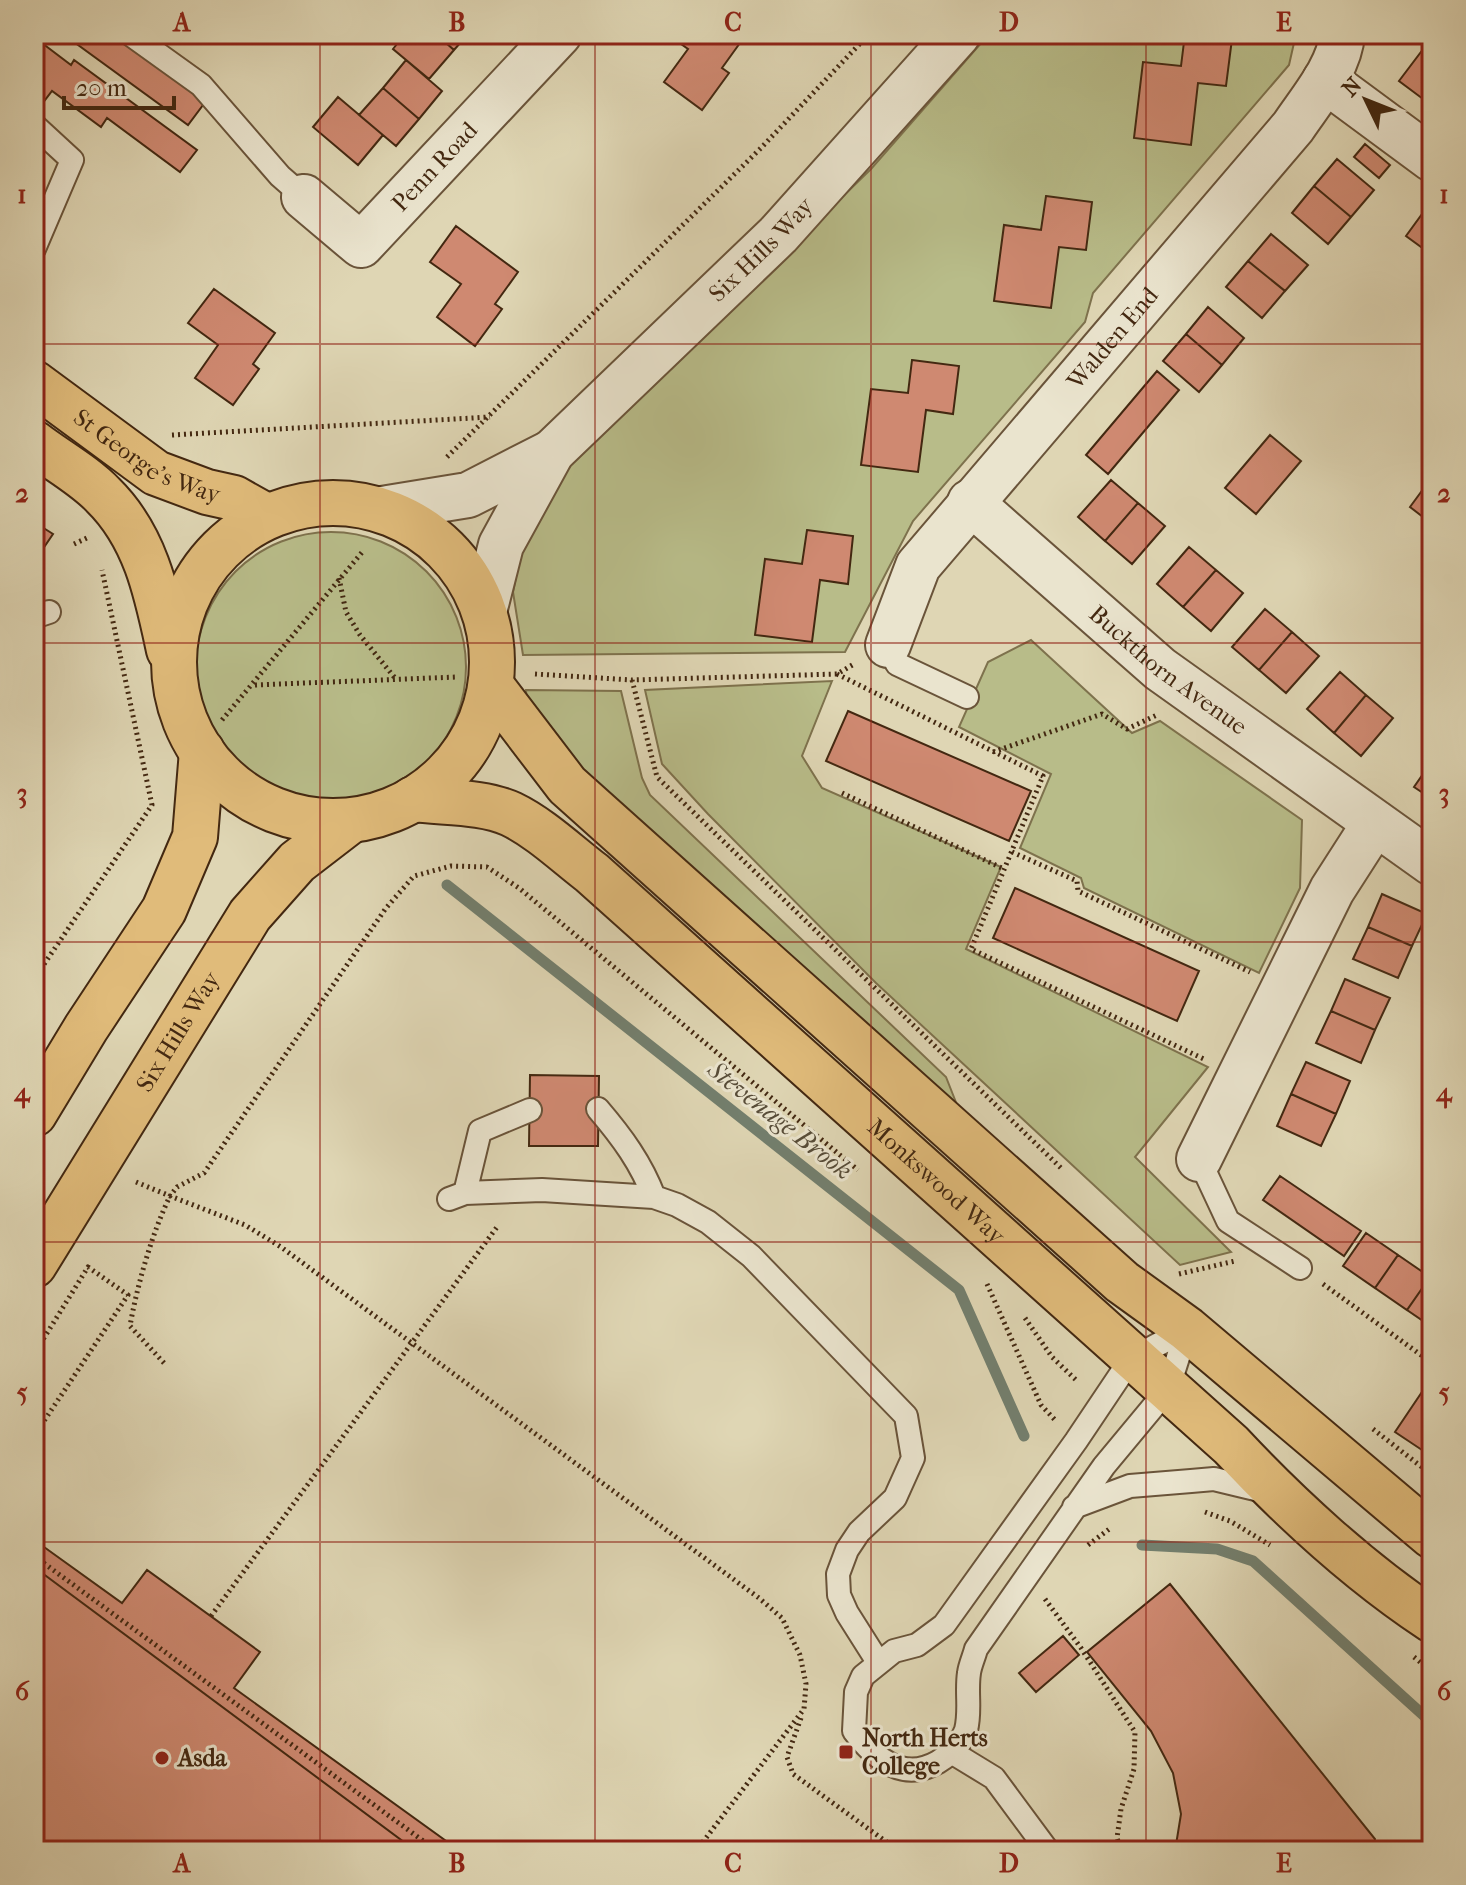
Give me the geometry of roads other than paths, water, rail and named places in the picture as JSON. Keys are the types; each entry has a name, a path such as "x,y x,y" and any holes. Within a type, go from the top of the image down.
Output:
{"main road":[{"name":"St George's Way","path":"34,383 156,473 207,492 234,498 266,516"},
{"name":"St George's Way","path":"34,443 103,494 140,546 155,583 174,691 183,723 211,738 229,782 286,812 349,822"},
{"path":"169,650 180,614 200,576 234,536 266,516 300,507 345,503 382,509 425,534 458,563 485,608 491,680 488,714 471,742 436,783 413,799 349,822"},
{"name":"Monkswood Way","path":"491,680 567,785 1122,1282 1187,1329 1432,1536"},
{"path":"34,1114 164,910 195,837 211,738"},
{"name":"Monkswood Way","path":"413,799 479,806 510,814 541,833 592,873 1131,1359 1231,1445 1277,1495 1407,1603 1420,1636"},
{"name":"Six Hills Way","path":"34,1265 250,915 297,862 349,822"}],"street":[{"name":"Penn Road","path":"304,197 361,245 559,34"},
{"name":"Six Hills Way","path":"382,509 468,495 552,452 778,235 958,34"},
{"name":"Walden End","path":"888,645 918,566 1293,127 1325,80 1342,43 1342,34"},
{"path":"1325,80 1432,159"},
{"name":"Six Hills Way","path":"485,608 501,545 552,452"},
{"name":"Buckthorn Avenue","path":"970,502 1160,669 1432,863"},
{"path":"1199,1159 1332,890 1375,823"}],"lane":[{"path":"130,34 201,85 280,176 304,197"},
{"path":"34,125 72,160 34,249"},
{"path":"888,645 897,664 967,697"},
{"path":"598,1109 632,1151 654,1197"},
{"path":"530,1110 480,1131 457,1196 542,1190 654,1197 677,1205 708,1222 751,1256 906,1416 913,1458 895,1498 859,1532 847,1550 838,1574 839,1595 843,1604 878,1662"},
{"path":"1199,1159 1228,1221 1300,1268"},
{"path":"1187,1329 1168,1389 1104,1466 976,1649 969,1675 970,1700 965,1731 953,1753 925,1769 904,1770 887,1764 869,1751 854,1731 853,1710 863,1676 894,1651 917,1645 944,1625 1131,1359 1187,1329"},
{"path":"1074,1507 1130,1486 1214,1479 1277,1495"},
{"path":"953,1753 994,1778 1048,1851"}],"waterway":[{"name":"Stevenage Brook","path":"447,885 959,1290 1024,1436"},
{"name":"Stevenage Brook","path":"1142,1545 1217,1549 1253,1561 1432,1723"}],"place":[{"name":"North Herts College","path":"846,1752"},
{"name":"Asda","path":"162,1758"}]}
